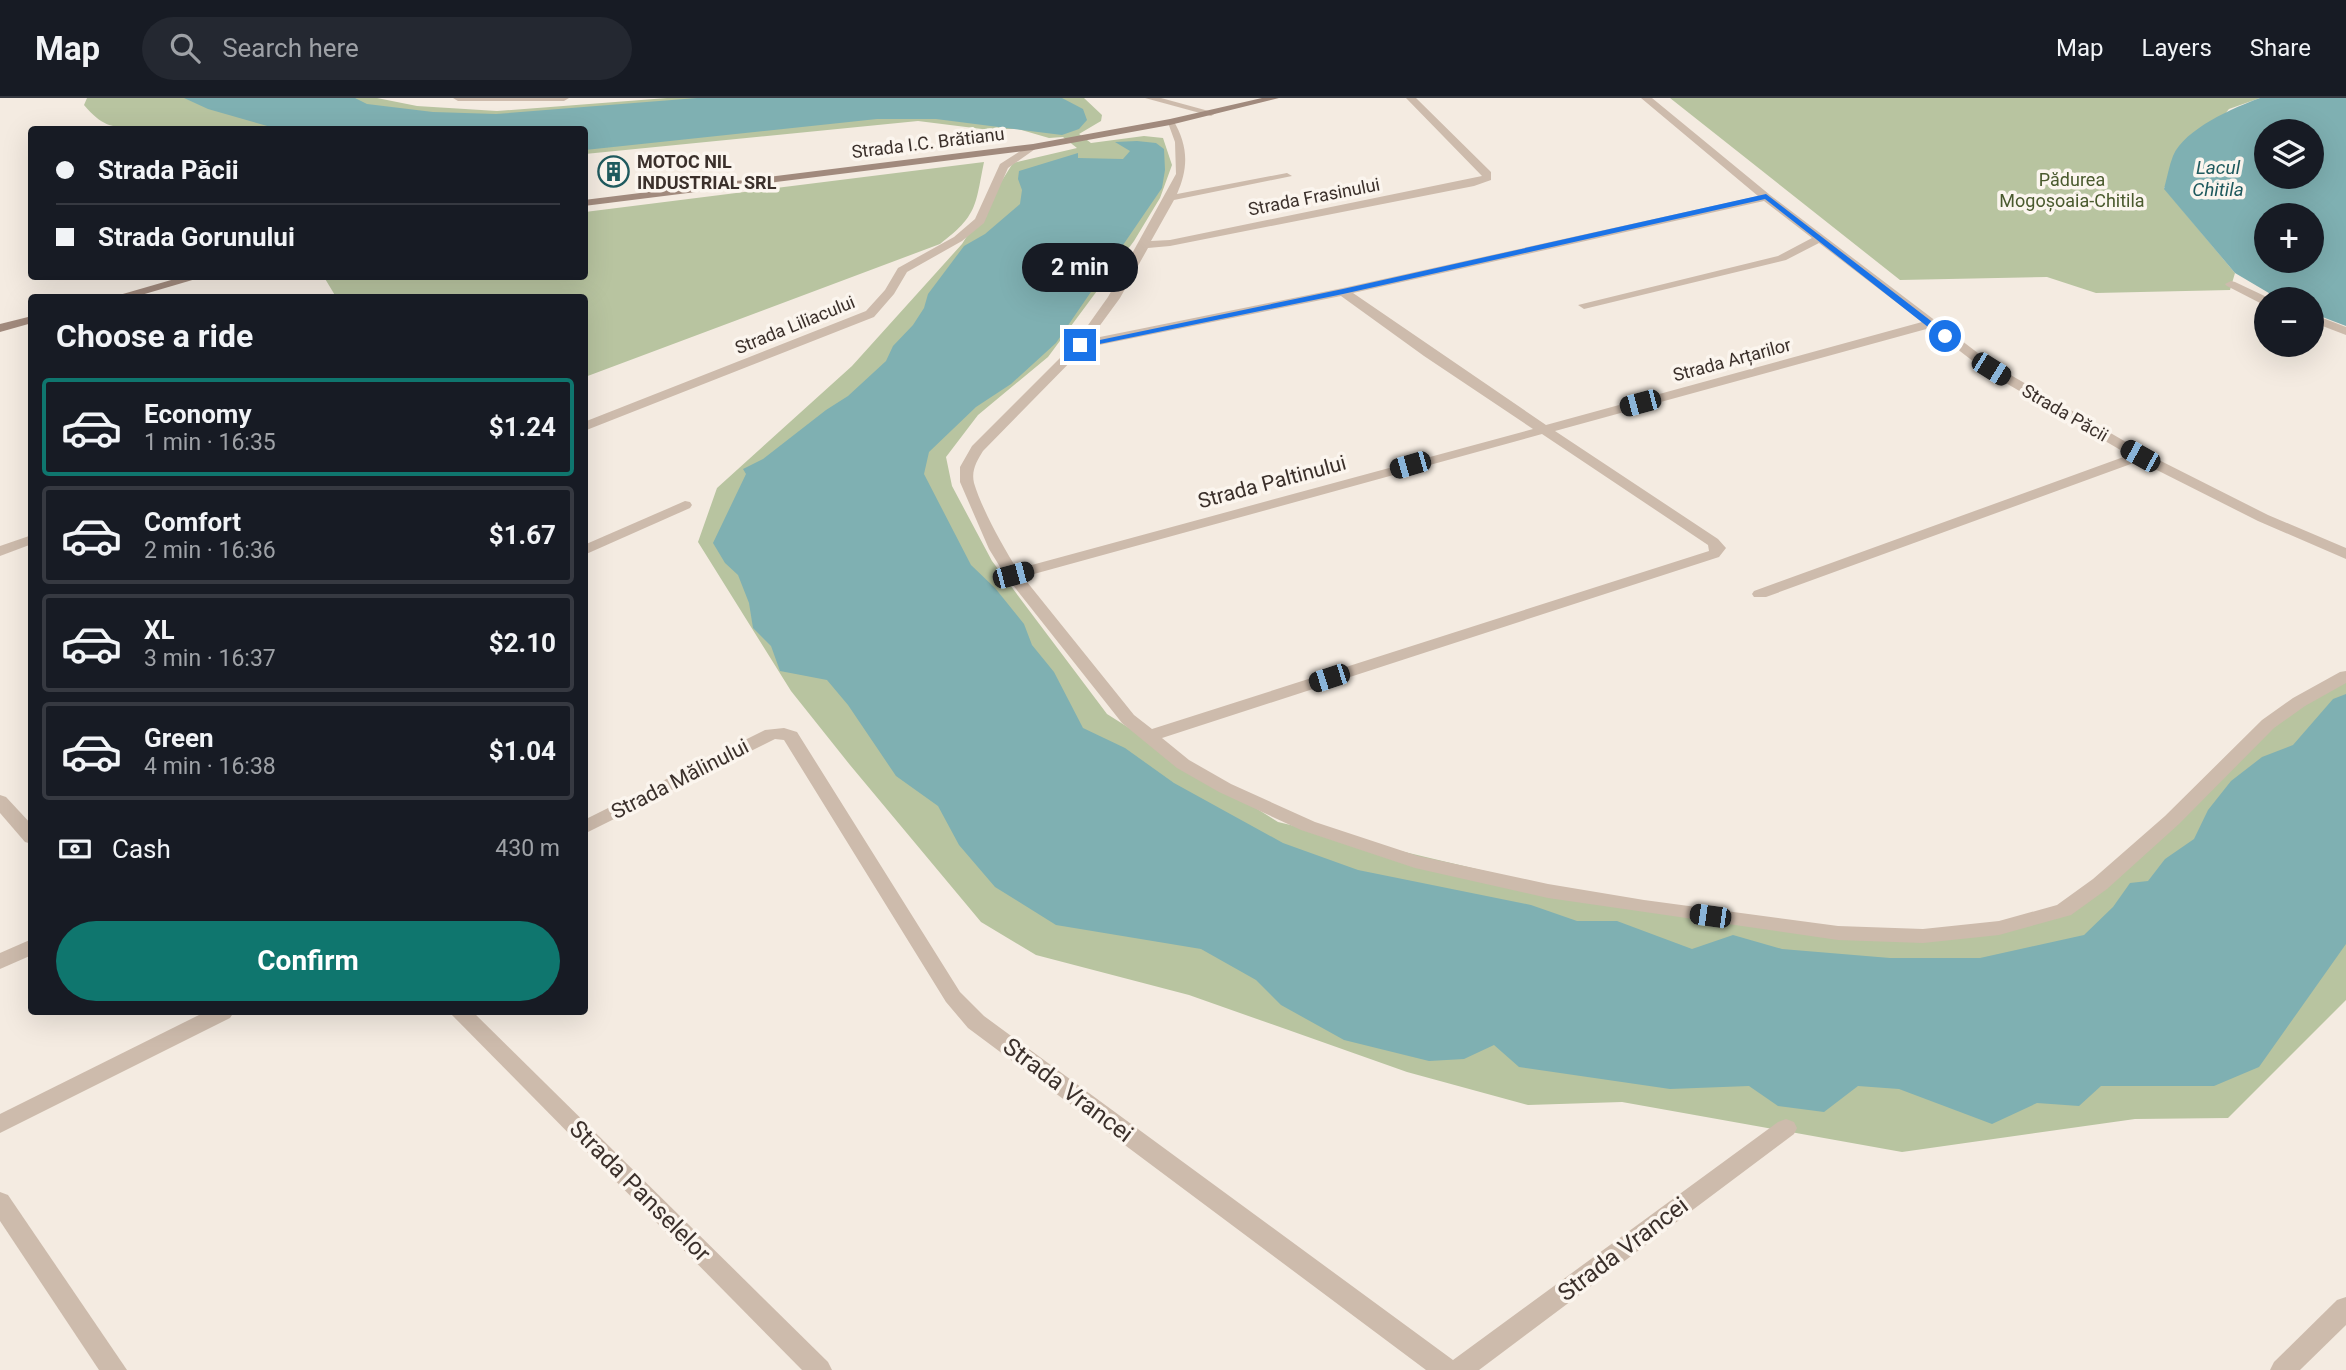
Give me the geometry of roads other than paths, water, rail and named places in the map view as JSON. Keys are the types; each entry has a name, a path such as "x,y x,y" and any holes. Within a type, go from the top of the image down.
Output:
{"main road":[{"name":"Strada I.C. Brătianu","path":"588,203 1033,147 1170,122 1274,98"},
{"path":"131,294 185,280"},
{"path":"0,328 28,321"}],"street":[{"path":"458,98 561,98"},
{"path":"1150,98 1211,113"},
{"name":"Strada Frasinului","path":"1144,245 1170,243 1474,183 1487,178 1487,174 1411,98"},
{"name":"Strada Păcii","path":"1646,98 1766,197 1991,369 2140,456 2263,518 2346,554"},
{"path":"1170,122 1180,142 1182,164 1170,198 1144,245 1114,298 1080,345 977,449 967,467 967,482 997,549 1013,575 1110,698 1183,765 1225,788 1308,826 1415,862 1548,891 1838,933 1923,936 1999,928 2064,910 2100,884 2162,829 2268,724 2299,702 2346,676"},
{"name":"Strada Liliacului","path":"588,425 870,314 890,292 902,270 958,239 980,221 1004,166 1033,147"},
{"path":"1170,198 1287,177"},
{"path":"1080,345 1343,292 1766,197"},
{"path":"1584,305 1782,258 1820,238"},
{"path":"2231,284 2254,295"},
{"path":"1149,736 1714,554 1718,548 1713,542 1542,429 1343,292"},
{"path":"2324,323 2346,331"},
{"name":"Strada Arțarilor","path":"1542,429 1930,324"},
{"name":"Strada Paltinului","path":"1013,575 1542,429"},
{"path":"1760,594 2140,456"},
{"path":"588,549 685,505"},
{"path":"0,551 28,540"},
{"name":"Strada Mălinului","path":"588,826 777,733"},
{"name":"Strada Vrancei","path":"777,733 791,736 953,997 976,1022 1446,1370"},
{"path":"0,801 28,833"},
{"path":"0,962 28,948"},
{"path":"0,1124 217,1015"},
{"name":"Strada Panselelor","path":"463,1015 819,1370"},
{"name":"Strada Vrancei","path":"1459,1370 1786,1128"},
{"path":"0,1202 114,1370"},
{"path":"2283,1370 2346,1308"}],"water":[{"path":"184,98 355,98 367,104 433,112 496,114 697,98 1062,98 1083,109 1087,120 1079,129 1062,135 936,119 877,119 588,150 588,126 268,126 208,109"},
{"name":"Lacul Chitila","path":"2260,98 2346,98 2346,326 2324,318 2324,287 2259,287 2235,273 2164,189 2173,156 2179,146 2199,128 2224,113"},
{"path":"1115,142 1156,143 1164,149 1162,188 1056,343 1011,384 976,407 929,452 924,474 971,565 995,588 1024,624 1032,645 1054,672 1083,728 1125,748 1174,783 1283,843 1358,870 1531,905 1577,921 1617,921 1692,949 1733,935 1782,949 1890,958 1980,958 2084,935 2113,907 2130,883 2148,881 2165,859 2194,839 2208,810 2231,781 2262,757 2293,745 2333,699 2346,694 2346,944 2259,1067 2214,1086 2101,1086 2079,1106 2037,1103 1992,1124 1899,1089 1858,1086 1824,1112 1778,1106 1749,1086 1670,1089 1519,1067 1494,1045 1464,1059 1429,1061 1344,1040 1281,1005 1256,980 1201,949 1056,925 995,887 959,845 938,806 896,776 848,705 827,680 780,671 771,646 753,628 749,603 738,575 725,563 713,543 746,474 743,469 763,459 848,396 886,361 893,346 913,325 924,308 928,294 964,246 985,234 1020,204 1022,190 1018,179 1019,171 1078,153 1078,158 1123,159 1130,151"}],"place":[{"name":"MOTOC NIL INDUSTRIAL SRL","path":"614,172"}],"park label":[{"name":"Pădurea Mogoșoaia-Chitila","path":"2072,190"}]}
